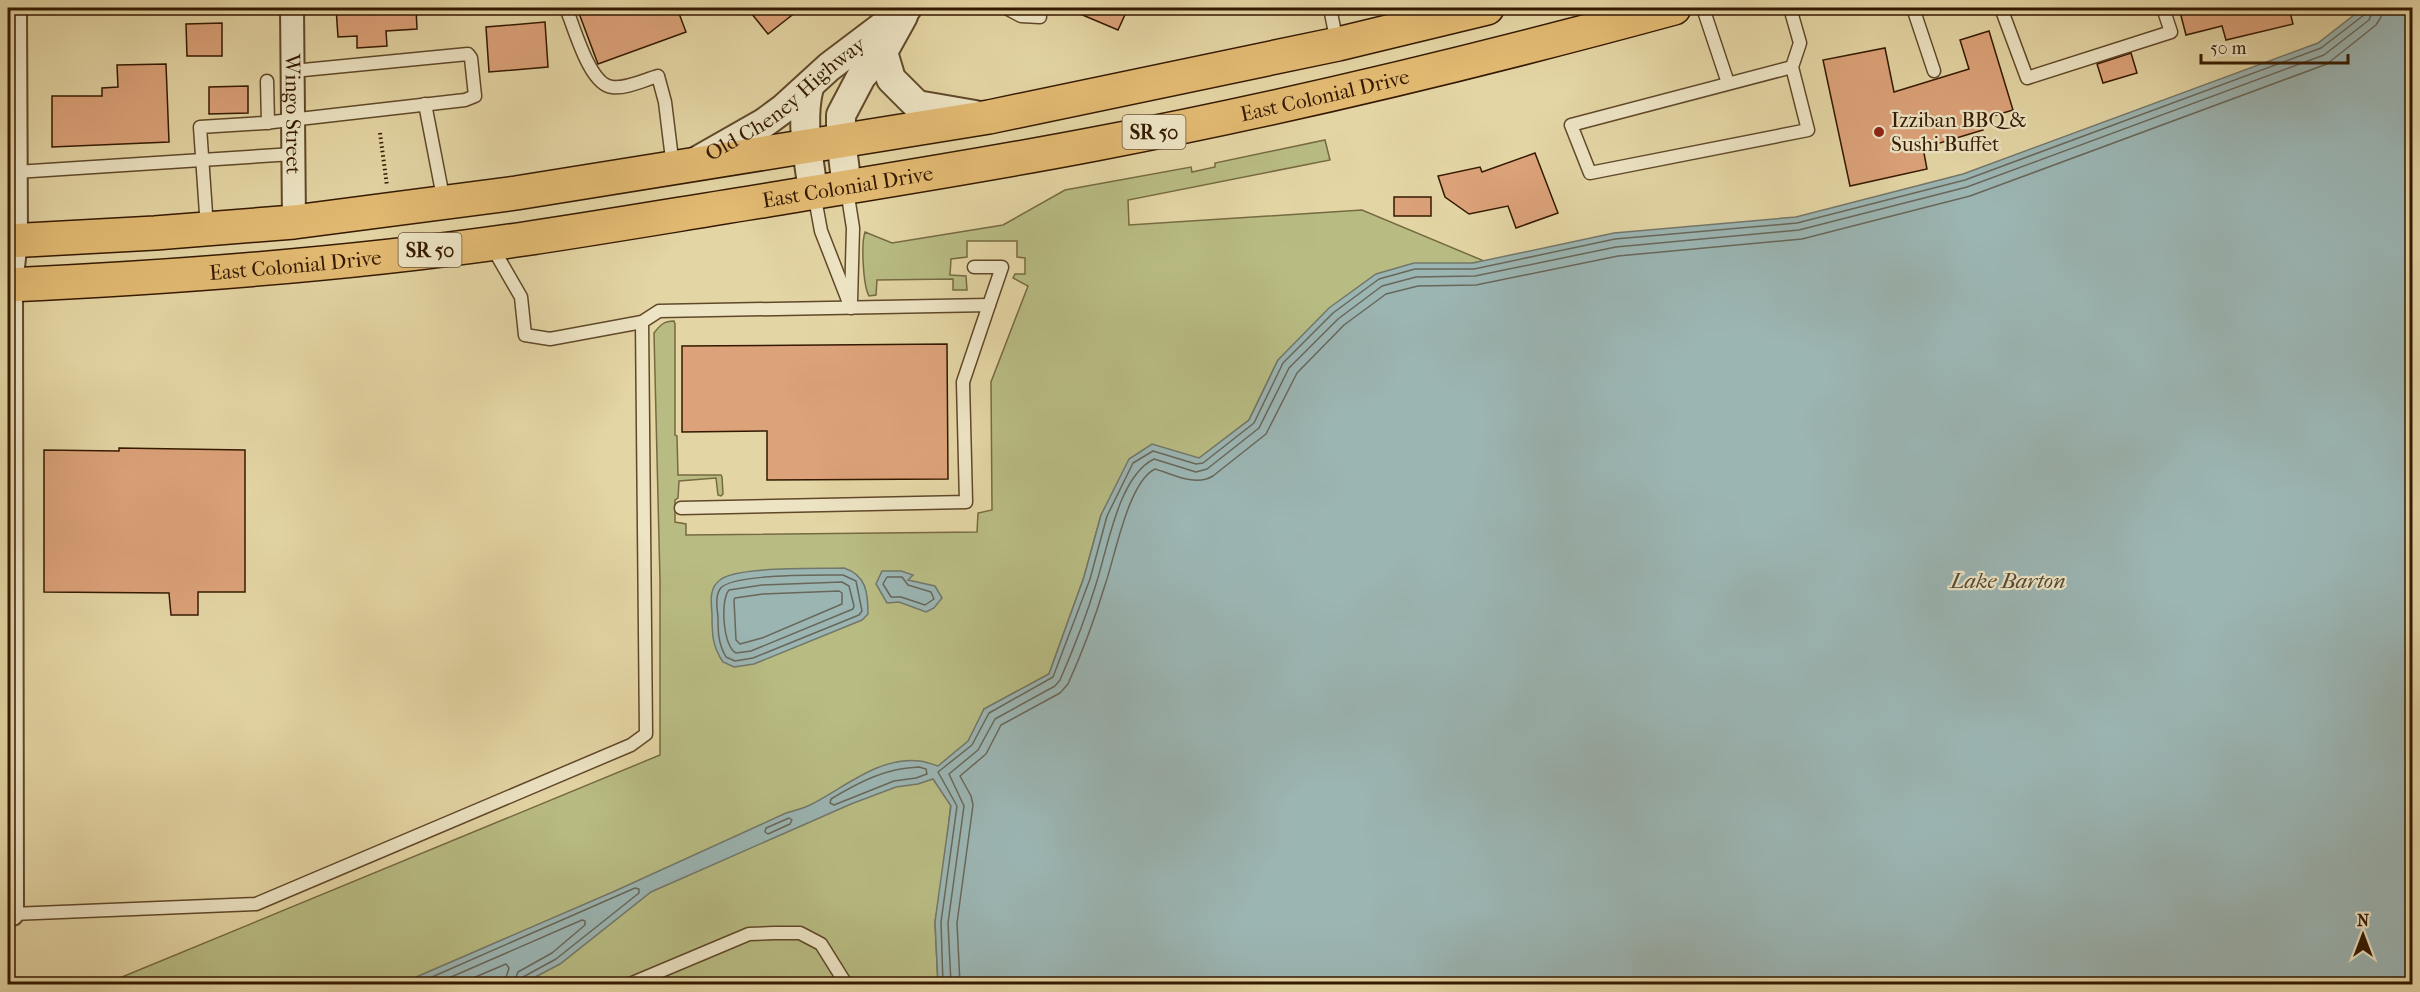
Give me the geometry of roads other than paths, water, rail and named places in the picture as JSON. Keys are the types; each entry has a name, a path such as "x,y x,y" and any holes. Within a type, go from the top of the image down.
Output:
{"highway":[{"name":"East Colonial Drive","path":"11,240 294,222 444,203 682,166 989,117 1338,45 1481,8"},
{"path":"1602,27 1634,8"},
{"name":"East Colonial Drive","path":"9,285 150,278 282,267 490,243 847,187 1093,145 1204,122 1474,60 1674,8"}],"street":[{"path":"12,914 9,285 15,172 11,30 15,8"},
{"name":"Wingo Street","path":"292,8 294,222"},
{"name":"Old Cheney Highway","path":"682,166 764,123 809,87 829,67 907,8"},
{"name":"Old Cheney Highway","path":"847,187 841,140 841,115 861,77 883,52 907,8"},
{"path":"883,52 891,79 917,105 989,117"},
{"path":"809,87 804,122 813,192"}],"lane":[{"path":"566,8 586,58 602,84 616,87 658,76 682,166"},
{"path":"1006,8 1022,16 1041,17"},
{"path":"1330,8 1338,45"},
{"path":"1703,8 1728,83"},
{"path":"1790,8 1800,43 1792,67 1808,130 1590,173 1571,125 1792,67"},
{"path":"1913,8 1934,71"},
{"path":"2001,8 2027,78 2171,32 2163,8"},
{"path":"207,228 200,127 268,123 475,96 471,58 468,54 293,71"},
{"path":"267,81 268,123"},
{"path":"425,104 444,203"},
{"path":"15,172 293,154"},
{"path":"847,187 853,228 851,308"},
{"path":"813,192 821,231 851,308"},
{"path":"490,243 521,297 525,335 550,339 642,322 659,311 989,305"},
{"path":"681,508 966,502 963,382 1002,267 974,267"},
{"path":"12,914 256,904 472,811 533,788 631,745 646,734 642,322"},
{"path":"630,984 749,934 774,933 800,933 821,944 846,984"}],"water":[{"name":"Lake Barton","path":"2363,8 2412,8 2412,984 938,984 935,922 951,806 933,779 896,787 851,804 651,892 560,964 522,984 400,984 615,891 784,814 807,806 876,768 905,761 920,761 938,766 968,741 984,709 1049,674 1084,577 1101,515 1129,459 1152,444 1199,458 1249,420 1278,360 1329,308 1376,274 1414,263 1473,263 1614,233 1796,217 1963,174 2318,43"},
{"path":"844,568 857,575 864,585 868,614 862,620 754,664 734,667 723,662 713,639 711,604 712,591 716,583 729,576 760,570"},
{"path":"882,571 901,571 913,575 908,580 935,586 942,598 934,608 926,612 899,602 887,603 876,584"}],"place":[{"name":"Izziban BBQ & Sushi Buffet","path":"1879,132"}]}
